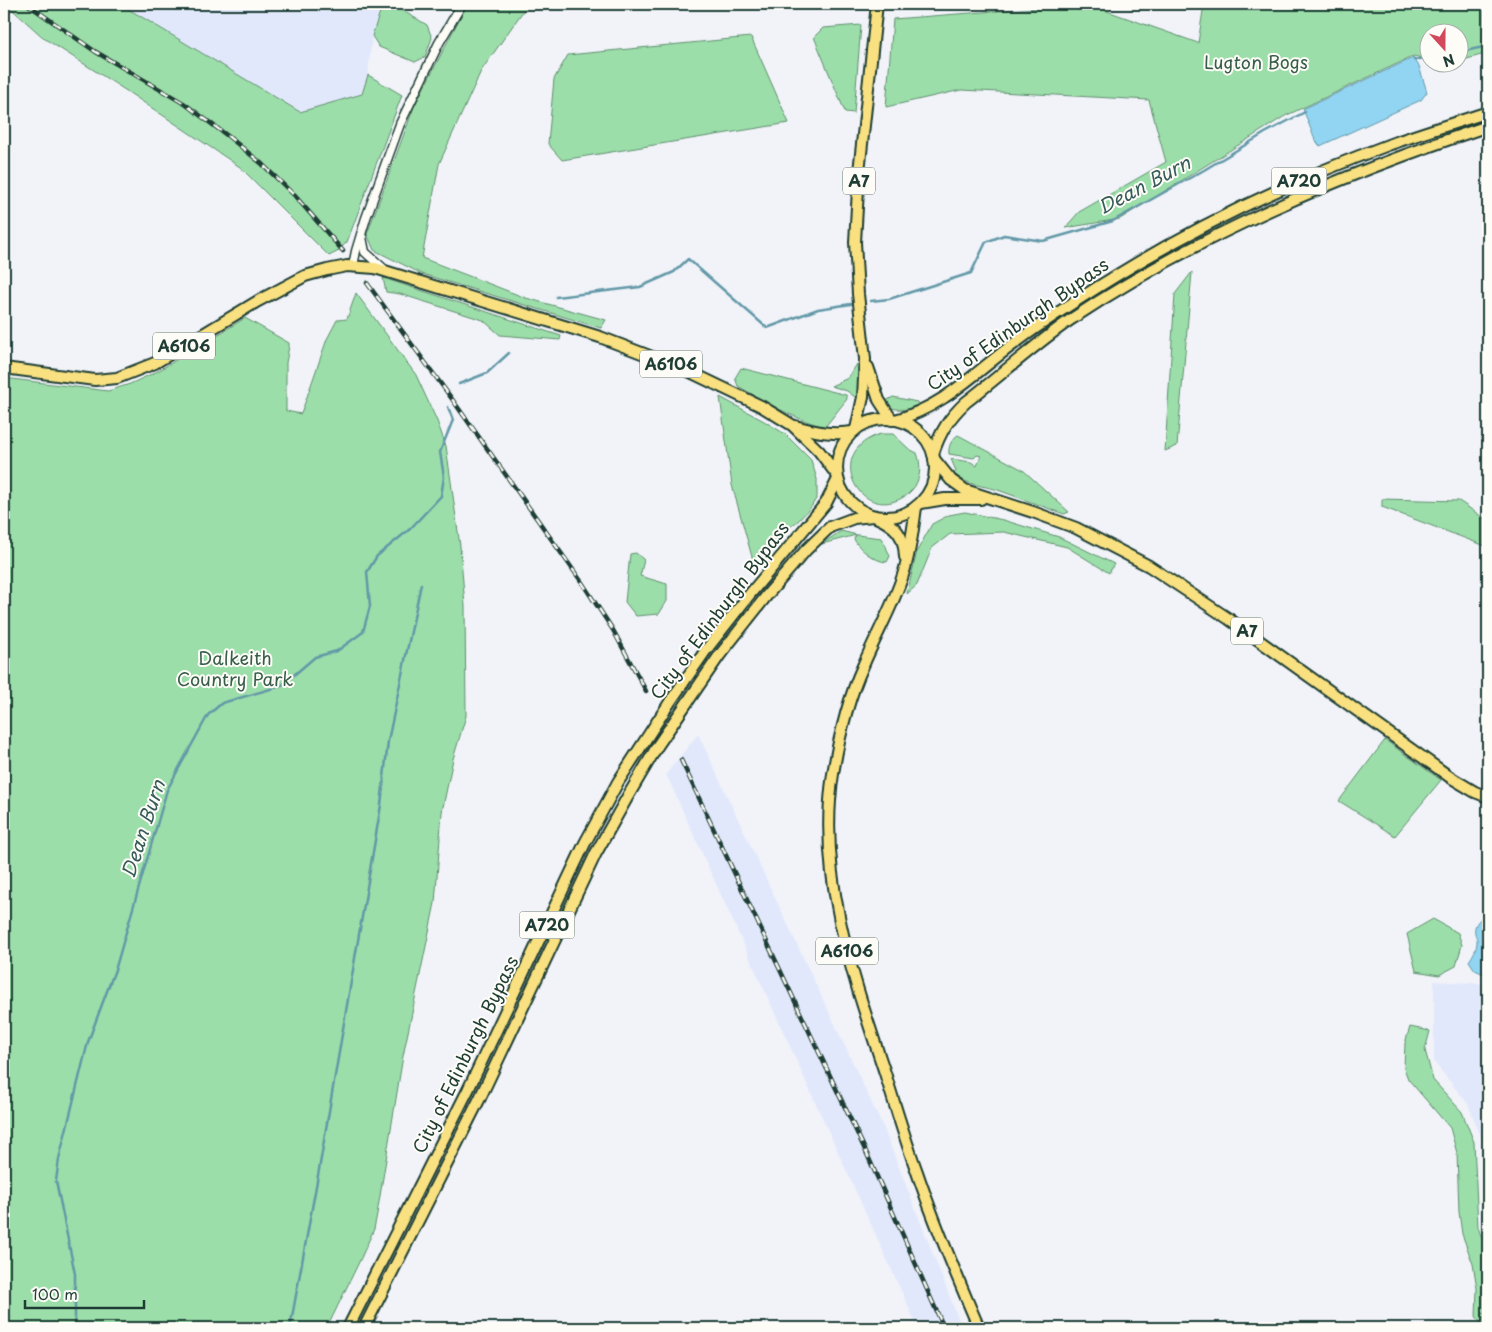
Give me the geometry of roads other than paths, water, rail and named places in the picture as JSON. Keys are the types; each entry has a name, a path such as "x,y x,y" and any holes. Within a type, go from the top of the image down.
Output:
{"main road":[{"name":"A7","path":"854,431 863,398 865,359 855,242 876,4"},
{"name":"City of Edinburgh Bypass","path":"894,420 937,404 1014,343 1121,273 1192,232 1246,205 1344,162 1488,112"},
{"name":"City of Edinburgh Bypass","path":"933,456 943,428 966,402 1048,336 1122,287 1204,241 1289,200 1384,162 1488,126"},
{"name":"A6106","path":"4,368 94,380 117,378 155,363 292,282 316,272 353,266 386,270 619,343 722,386 761,406 792,425 819,451 837,477"},
{"name":"A7","path":"865,359 878,399 894,420"},
{"path":"894,420 904,423 919,432 929,446 933,456 934,479 931,488 919,505 899,516 888,518 863,512 847,498 841,489 837,477 837,463 840,449 854,431 871,422 894,420"},
{"name":"A6106","path":"792,425 836,435 854,431"},
{"name":"A7","path":"933,456 951,480 965,490 1076,528 1149,566 1230,619 1450,777 1475,792 1488,797"},
{"name":"City of Edinburgh Bypass","path":"348,1328 468,1090 585,843 618,782 706,650 762,578 826,503 837,477"},
{"name":"A7","path":"919,505 945,499 988,498"},
{"name":"A6106","path":"919,505 912,539 896,592 862,666 847,711 833,774 830,807 832,874 843,938 879,1057 917,1172 979,1328"},
{"name":"City of Edinburgh Bypass","path":"364,1328 480,1098 596,853 658,745 719,656 806,550 830,527 854,518 875,516"},
{"name":"A6106","path":"875,516 888,522 900,535 904,548 905,565"}],"street":[{"path":"353,266 362,230 400,124 439,44 462,4"},
{"path":"362,230 361,240 365,252 386,270"}],"water":[{"path":"1413,58 1419,66 1427,92 1421,100 1320,146 1315,140 1303,109"},
{"path":"1488,915 1488,976 1475,970 1469,961 1476,947 1476,924 1480,919"}],"waterway":[{"name":"Dean Burn","path":"1470,50 1488,46"},
{"name":"Dean Burn","path":"1414,60 1420,59"},
{"name":"Dean Burn","path":"871,301 889,299 971,273 986,242 1004,235 1043,241 1113,221 1305,112"},
{"name":"Dean Burn","path":"556,297 640,287 674,272 688,259 767,328 818,309 851,304"},
{"name":"Dean Burn","path":"459,384 487,373 509,353"},
{"name":"Dean Burn","path":"75,1328 75,1274 56,1181 59,1159 88,1042 116,967 167,790 208,715 222,703 281,686 315,657 337,651 363,632 370,606 367,572 377,556 410,529 441,496 444,477 440,452 453,420 448,407"},
{"path":"290,1328 381,805 388,741 421,584"}],"railway":[{"path":"27,4 96,52 185,104 229,137 261,163 295,196 343,251"},
{"path":"367,283 581,581 613,630 646,691"},
{"path":"681,760 867,1154 944,1328"}],"park label":[{"name":"Lugton Bogs","path":"1256,63"},
{"name":"Dalkeith Country Park","path":"235,670"}]}
